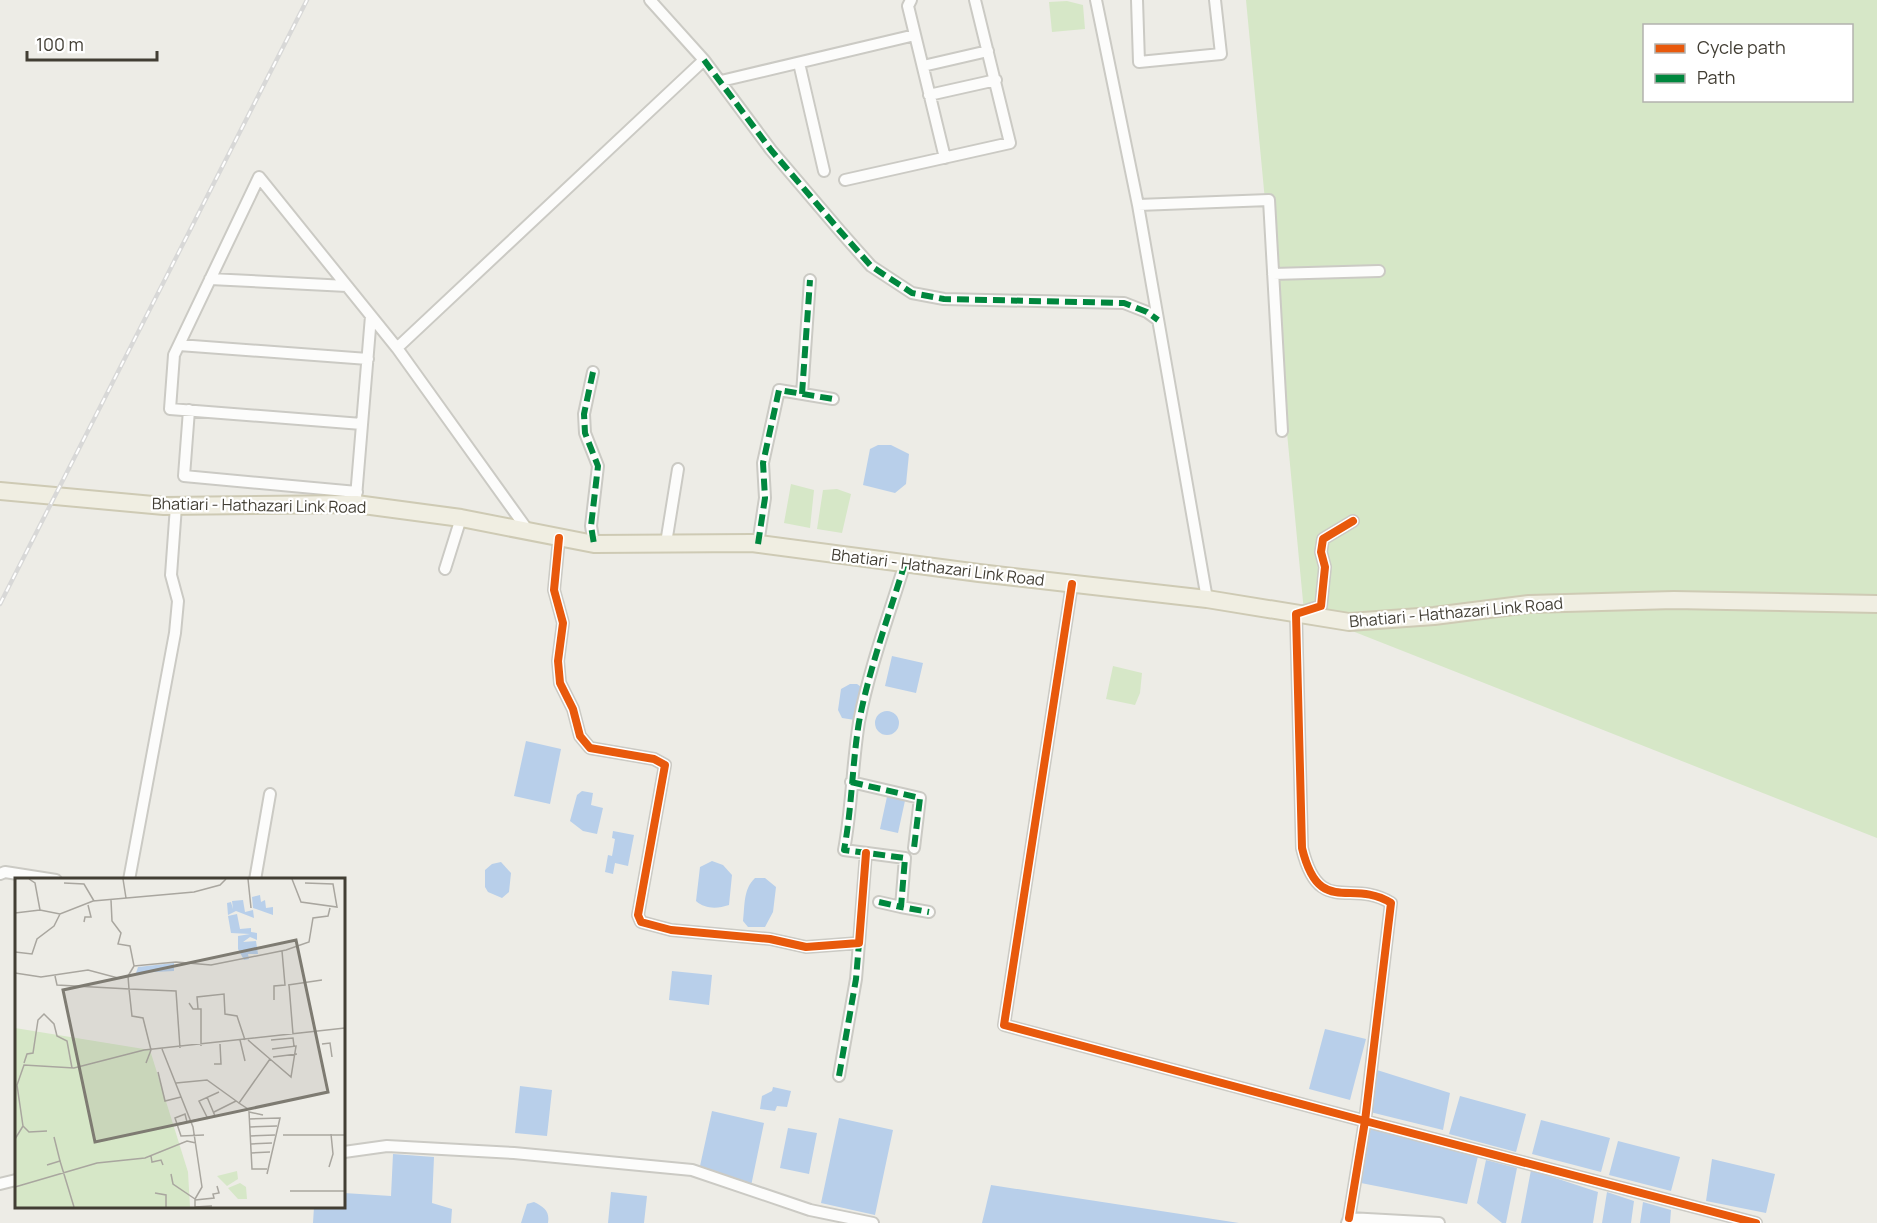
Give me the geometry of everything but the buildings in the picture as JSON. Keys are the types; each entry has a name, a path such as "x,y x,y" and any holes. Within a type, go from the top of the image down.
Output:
{"main road":[{"name":"Bhatiari - Hathazari Link Road","path":"0,491 176,506 356,498 594,544 758,544 1207,599 1357,622 1529,604 1674,600 1877,604"}],"street":[{"path":"650,0 704,60 771,150 840,231 872,266 912,293 944,299 1124,303 1147,312 1158,320"},
{"path":"911,0 908,6 945,158"},
{"path":"845,180 1010,143 975,0"},
{"path":"1096,0 1138,205 1207,599"},
{"path":"1137,0 1139,62 1221,54 1215,0"},
{"path":"721,81 915,35"},
{"path":"923,66 988,51"},
{"path":"397,348 704,60"},
{"path":"799,63 824,171"},
{"path":"929,95 996,80"},
{"path":"362,424 170,409 174,355 259,177 397,348 529,532"},
{"path":"1138,205 1269,200 1282,431"},
{"path":"1273,274 1380,271"},
{"path":"210,279 347,286"},
{"path":"802,394 810,280"},
{"path":"189,410 184,477 356,498 371,316"},
{"path":"179,345 368,358"},
{"path":"592,372 584,414 585,433 598,465 591,526 594,544"},
{"path":"758,544 765,498 763,463 780,390 833,399"},
{"path":"666,543 678,469"},
{"path":"129,878 175,633 178,601 171,575 176,506"},
{"path":"445,569 461,518"},
{"path":"1353,521 1323,539 1321,552 1326,567 1321,606 1296,614 1302,848 1308,872 1321,887 1384,898 1391,903 1365,1121 1348,1220 1438,1223"},
{"path":"559,538 554,590 563,623 558,662 560,683 573,709 580,736 590,748 654,759 665,765 638,915 641,922 671,930 770,939 806,947 860,943"},
{"path":"901,907 905,858 844,850 850,818 851,782 860,720 905,563"},
{"path":"1072,584 1004,1025 1756,1223"},
{"path":"851,782 920,798 914,848"},
{"path":"255,878 270,794"},
{"path":"839,1076 856,979 866,853"},
{"path":"0,874 45,878"},
{"path":"879,902 929,912"},
{"path":"345,1152 387,1146 514,1153 692,1170 810,1210 873,1223"},
{"path":"0,1184 15,1180"}],"green space":[{"path":"1246,0 1877,0 1877,838 1304,612"},
{"path":"1067,1 1083,5 1085,29 1052,32 1049,2"},
{"path":"791,484 814,490 810,528 784,523"},
{"path":"837,489 851,494 842,533 817,529 823,490"},
{"path":"1113,666 1142,673 1140,693 1135,705 1106,699"}],"water":[{"path":"878,445 891,445 909,454 906,484 895,493 863,485 870,449"},
{"path":"892,656 923,663 916,693 885,686"},
{"path":"850,684 857,684 864,689 855,720 842,718 838,710 841,689"},
{"path":"887,711 892,712 898,718 898,728 892,734 887,735 882,734 876,728 875,723 876,718 882,712"},
{"path":"526,741 561,749 550,804 514,796"},
{"path":"582,791 593,793 591,805 603,808 597,834 583,831 570,821 577,795"},
{"path":"888,792 906,796 898,833 880,829"},
{"path":"613,831 634,835 628,866 615,863 613,874 605,872 608,855 612,856 615,839 612,838"},
{"path":"712,861 723,865 732,875 729,905 711,908 696,901 700,867"},
{"path":"501,862 511,873 509,892 502,898 488,892 485,887 485,870 492,864"},
{"path":"755,878 765,878 776,887 773,912 765,927 748,927 743,921 746,892"},
{"path":"672,971 712,975 709,1005 669,1000"},
{"path":"1325,1029 1366,1039 1350,1100 1309,1089"},
{"path":"1377,1070 1450,1093 1443,1130 1370,1112"},
{"path":"520,1086 552,1090 547,1136 515,1133"},
{"path":"773,1087 791,1091 787,1107 777,1106 775,1111 760,1109 762,1096 772,1091"},
{"path":"1460,1096 1526,1114 1516,1152 1449,1134"},
{"path":"712,1111 764,1123 751,1186 700,1166"},
{"path":"839,1118 893,1130 875,1215 821,1203"},
{"path":"1541,1120 1610,1138 1601,1172 1532,1154"},
{"path":"1371,1126 1478,1156 1467,1204 1361,1183"},
{"path":"788,1128 817,1133 809,1174 780,1168"},
{"path":"1618,1141 1680,1157 1671,1191 1609,1175"},
{"path":"393,1154 434,1157 432,1203 452,1209 451,1223 313,1223 314,1208 345,1208 345,1193 391,1196"},
{"path":"1712,1159 1775,1174 1766,1213 1706,1201"},
{"path":"1486,1160 1517,1168 1506,1223 1502,1223 1477,1203"},
{"path":"1531,1170 1598,1192 1593,1223 1521,1223"},
{"path":"991,1185 1239,1223 982,1223"},
{"path":"611,1192 647,1196 644,1223 608,1223"},
{"path":"1607,1192 1634,1201 1631,1223 1602,1223"},
{"path":"534,1202 546,1210 548,1223 521,1223 527,1204"},
{"path":"1643,1202 1671,1210 1670,1223 1640,1223"}],"railway":[{"path":"0,604 307,0"}],"marked path":[{"path":"704,60 771,150 871,266 912,293 944,299 1124,303 1147,312 1158,320"},
{"path":"802,394 810,280"},
{"path":"593,372 584,414 585,433 598,466 591,526 594,544"},
{"path":"758,544 765,498 763,463 779,390 833,399"},
{"path":"905,563 863,702 844,850 905,858 901,907 929,912"},
{"path":"851,782 920,798 914,848"},
{"path":"879,902 901,907"},
{"path":"839,1076 856,979 859,943"}],"cycle path":[{"path":"1353,521 1323,539 1321,552 1325,567 1321,606 1296,614 1302,848 1309,869 1317,883 1327,890 1376,896 1391,903 1365,1121 1756,1223"},
{"path":"559,538 554,590 563,623 558,661 560,683 573,709 580,736 590,748 654,759 665,765 638,915 641,922 671,930 770,939 806,947 859,943 866,853"},
{"path":"1072,584 1004,1025 1365,1121 1349,1218"}]}
